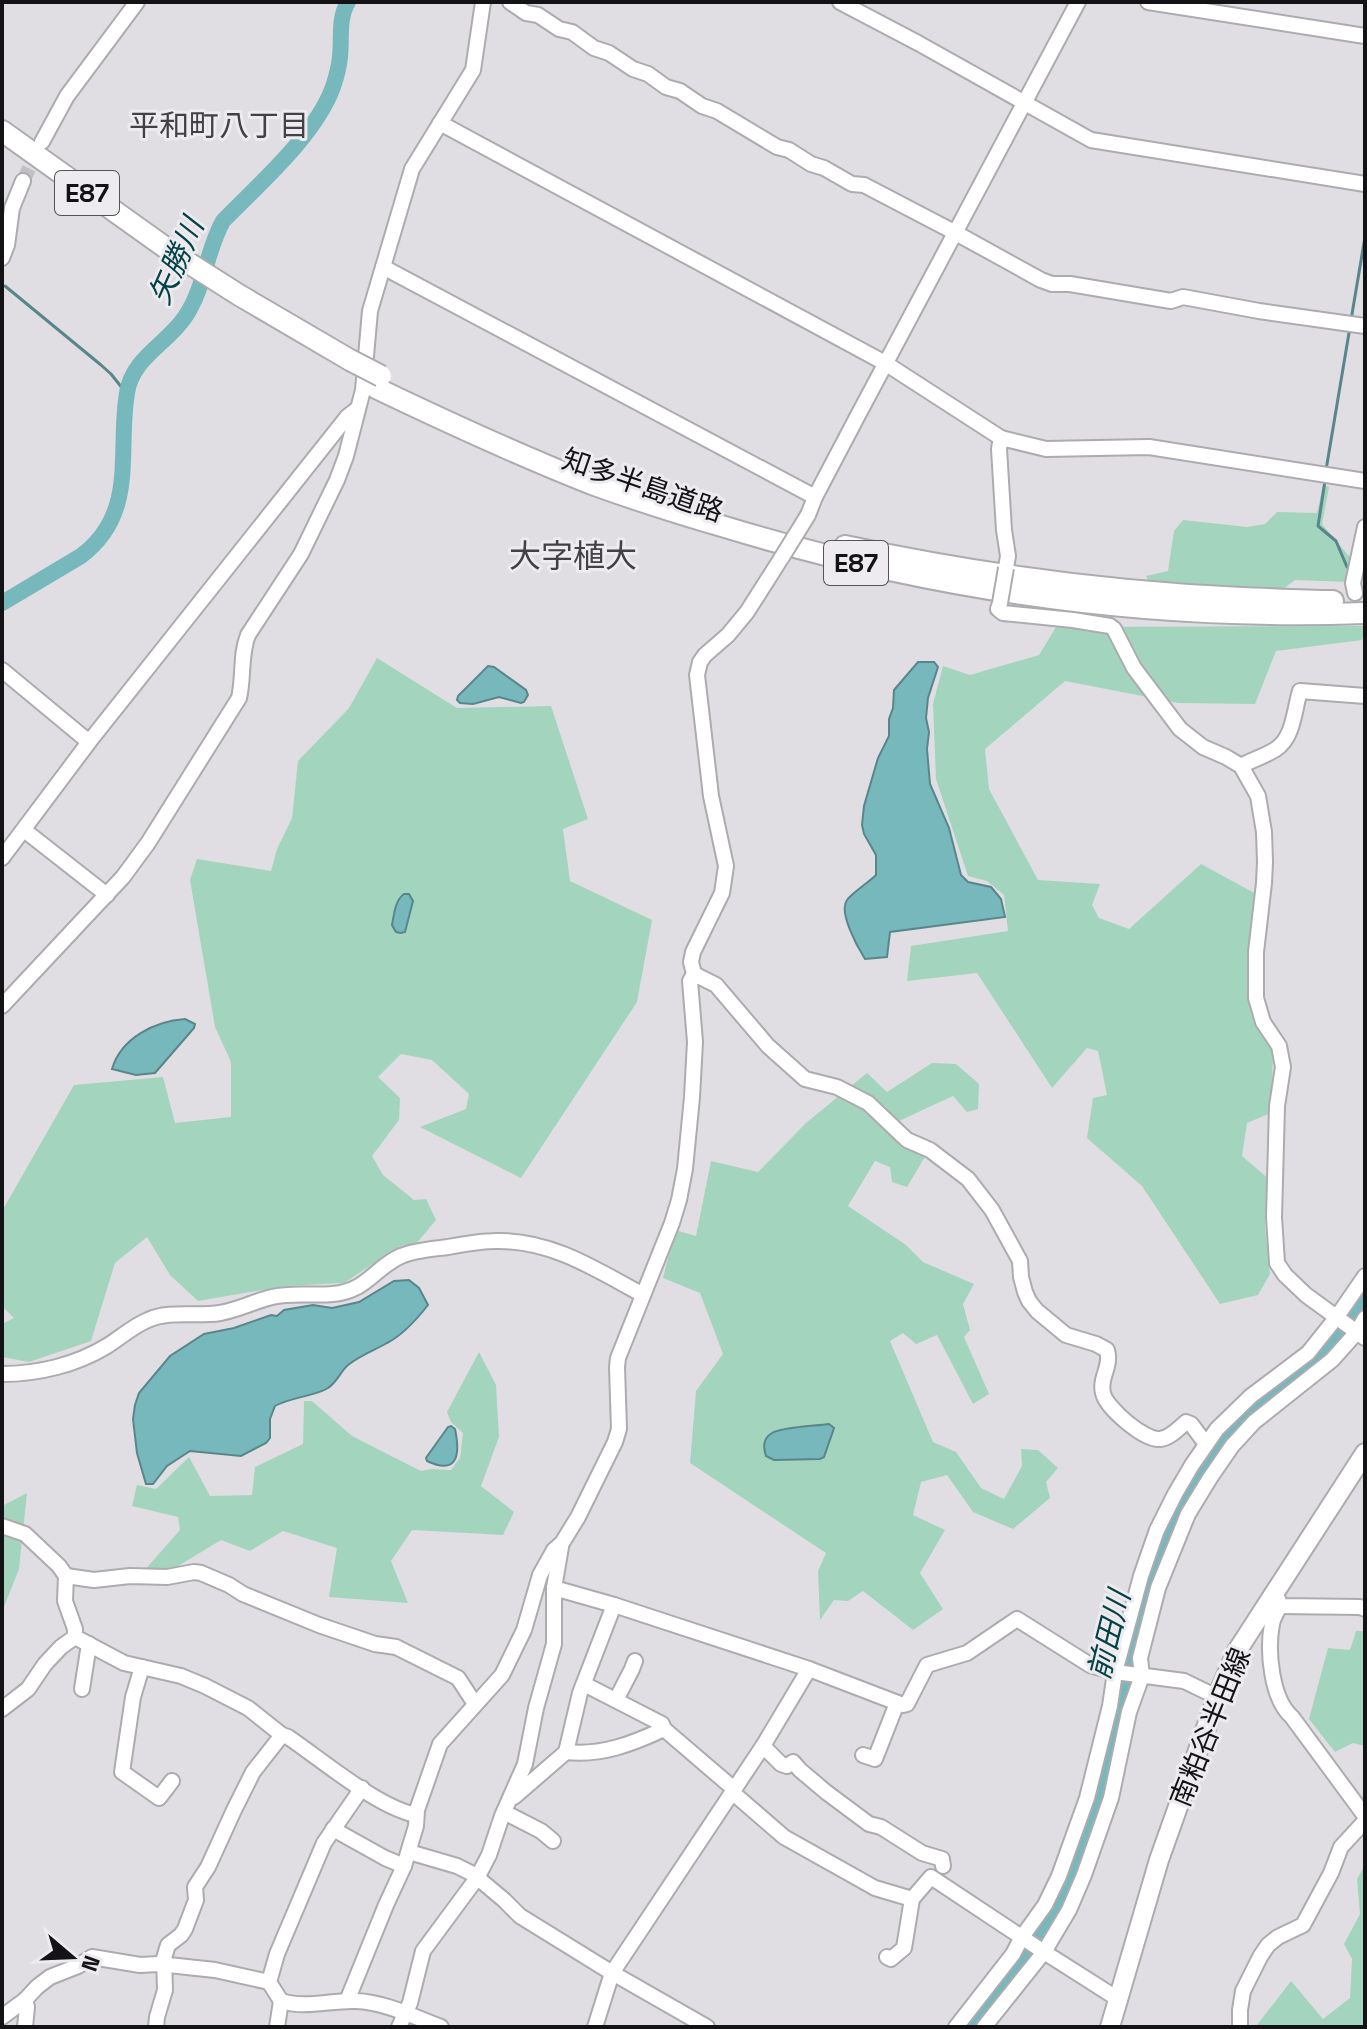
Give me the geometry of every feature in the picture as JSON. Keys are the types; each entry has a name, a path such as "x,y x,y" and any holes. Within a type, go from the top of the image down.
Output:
{"highway":[{"name":"知多半島道路","path":"2,131 170,259"},
{"name":"知多半島道路","path":"2,149 236,301 349,366 516,453 595,485 751,535 947,582 1051,599 1126,606 1237,613 1365,613"},
{"name":"知多半島道路","path":"378,382 600,473 681,501 814,540 951,567 1142,592 1322,601 1360,597"}],"main road":[{"name":"南粕谷半田線","path":"1110,2027 1159,1860 1217,1697 1237,1651 1278,1598 1365,1453"}],"street":[{"path":"42,142 67,96 137,2"},
{"path":"2,1006 123,877 148,843 239,698 244,645 248,635 301,554 346,456 363,390 370,311 412,169 473,70 483,2"},
{"path":"510,2 559,29 572,32 594,48 717,111 777,147 789,150 852,184 864,185 1041,280 1171,301 1183,297 1365,326"},
{"path":"840,2 1091,140 1365,184"},
{"path":"404,2022 423,1951 477,1878 525,1764 536,1708 553,1651 554,1588 562,1543 615,1442 619,1429 618,1358 679,1200 695,1067 690,981 694,974 691,962 722,893 726,866 711,796 697,675 700,662 747,612 808,515 885,363 1078,2"},
{"path":"1148,2 1365,36"},
{"path":"440,123 885,363 1001,438 1046,449 1149,447 1365,481"},
{"path":"2,258 12,208 23,181"},
{"path":"2,185 16,196"},
{"path":"383,267 815,497"},
{"path":"2,858 89,742 347,417 357,409"},
{"path":"1001,438 999,449 1008,556 998,609 1003,613 1110,626 1134,668 1180,729 1203,747 1241,766 1258,796 1264,832 1264,883 1256,952 1256,998 1263,1022 1279,1046 1283,1067 1277,1096 1275,1254 1285,1275 1350,1327"},
{"path":"1360,597 1353,583 1365,527"},
{"path":"2,670 89,742"},
{"path":"1241,766 1280,745 1292,725 1300,691 1365,694"},
{"path":"24,830 107,895"},
{"path":"694,974 716,985 768,1046 805,1079 837,1087 868,1103 907,1140 930,1150 968,1179 992,1210 1020,1261 1025,1292 1037,1311 1066,1335 1107,1350 1109,1364 1102,1391 1105,1400 1121,1417 1145,1436 1158,1440 1186,1422 1206,1444"},
{"path":"2,1374 32,1372 77,1360 149,1319 163,1315 222,1313 271,1297 348,1291 370,1280 399,1257 458,1245 495,1241 538,1245 577,1259 643,1295"},
{"path":"984,2027 1069,1910 1084,1875 1111,1798 1129,1712 1142,1676 1140,1658 1158,1588 1188,1514 1232,1446 1254,1422 1332,1360 1350,1327 1365,1276"},
{"path":"956,2027 1024,1939 1045,1905 1074,1838 1087,1798 1110,1706 1115,1672 1141,1576 1157,1530 1175,1494 1206,1444 1238,1407 1308,1353 1365,1318"},
{"path":"2,1526 25,1534 66,1576 65,1601 75,1637"},
{"path":"347,2001 406,1859 416,1826 416,1815 440,1744 502,1675 524,1630 540,1575 554,1550 562,1543"},
{"path":"66,1576 94,1580 201,1573 319,1625 375,1644 396,1647 458,1678 475,1704"},
{"path":"554,1588 809,1669 903,1705 907,1704 927,1665 967,1653 1017,1619 1090,1665 1115,1672 1184,1681 1217,1697"},
{"path":"1240,2027 1243,1991 1260,1957 1278,1937 1303,1925 1341,1847 1365,1818 1283,1707 1276,1693 1271,1657 1272,1623 1278,1598 1365,1609"},
{"path":"506,1808 524,1787 566,1752 584,1684 614,1605"},
{"path":"75,1637 124,1663 181,1676 248,1708 282,1735 362,1788 391,1806 416,1815"},
{"path":"2,1709 28,1689 45,1664 75,1637"},
{"path":"82,1689 89,1644"},
{"path":"616,1700 635,1661"},
{"path":"142,1667 133,1697 122,1772 159,1798 172,1781"},
{"path":"595,2027 612,1973 763,1746 809,1669"},
{"path":"584,1684 662,1724 784,1837 875,1888 912,1899"},
{"path":"863,1755 875,1759 897,1703"},
{"path":"566,1752 606,1751 664,1729"},
{"path":"156,2027 165,1990 164,1965 168,1945 181,1935 191,1916 196,1900 195,1887 208,1867 253,1772 282,1735"},
{"path":"763,1746 781,1764 787,1766 793,1762 869,1824 881,1827 922,1853 942,1859 947,1864 912,1899 904,1948 891,1959 887,1957"},
{"path":"269,1982 288,1926 321,1851 362,1788"},
{"path":"506,1808 553,1841"},
{"path":"333,1829 385,1858 457,1866 477,1878 520,1916 707,2027"},
{"path":"931,1877 1118,1999"},
{"path":"2,2017 50,1977 92,1957 140,1965 215,1970 269,1982 281,2001 296,2006 347,2001 374,2003 404,2022 441,2027"},
{"path":"25,2000 25,2027"},
{"path":"277,2027 281,2001"}],"green space":[{"path":"1323,485 1329,487 1322,524 1353,561 1350,582 1295,580 1282,590 1150,585 1146,576 1168,571 1174,531 1183,520 1247,527 1265,524 1277,512 1317,513"},
{"path":"1365,626 1362,640 1276,651 1255,704 1178,703 1065,681 985,749 989,789 1038,880 1100,884 1092,905 1099,918 1129,929 1201,864 1258,895 1248,960 1251,1014 1273,1054 1271,1113 1247,1123 1242,1156 1270,1180 1265,1226 1270,1274 1258,1295 1220,1304 1142,1186 1087,1138 1093,1098 1107,1095 1098,1051 1087,1048 1052,1088 977,973 907,981 911,946 1008,931 1004,895 987,881 968,876 936,779 933,704 943,666 970,675 1039,655 1056,627"},
{"path":"377,658 457,708 551,706 588,819 563,829 570,881 652,920 637,1002 521,1178 420,1127 466,1109 469,1094 432,1060 401,1054 378,1077 400,1098 399,1120 372,1156 383,1175 414,1200 426,1199 436,1220 416,1244 400,1246 344,1283 286,1286 198,1301 170,1275 147,1237 115,1263 91,1341 29,1362 2,1357 2,1324 14,1318 2,1306 2,1211 74,1085 163,1077 175,1123 231,1117 231,1062 215,1027 190,880 197,859 271,871 277,849 292,818 298,761 349,708"},
{"path":"932,1063 956,1064 979,1084 978,1109 967,1112 953,1096 899,1121 894,1134 912,1151 926,1155 907,1187 892,1182 890,1167 875,1161 848,1206 906,1245 923,1262 974,1284 963,1304 970,1330 964,1337 989,1394 973,1404 937,1335 916,1344 903,1333 890,1341 933,1442 956,1452 981,1488 1004,1499 1022,1466 1021,1449 1038,1450 1058,1468 1046,1482 1050,1498 1013,1529 973,1512 947,1475 921,1482 913,1515 945,1530 920,1573 943,1609 913,1630 863,1591 848,1601 834,1600 820,1620 818,1571 826,1553 690,1463 696,1391 723,1354 700,1293 663,1278 675,1230 696,1236 711,1161 758,1172 806,1123 867,1073 887,1092"},
{"path":"479,1352 496,1385 499,1437 481,1486 514,1512 503,1535 412,1530 391,1561 408,1603 329,1597 337,1548 283,1531 250,1551 221,1540 170,1571 144,1571 180,1530 178,1517 132,1506 137,1485 156,1489 189,1457 210,1496 252,1495 255,1467 303,1444 304,1401 312,1401 352,1436 421,1471 451,1470 460,1458 463,1433 451,1422 447,1412"},
{"path":"27,1493 19,1569 2,1612 2,1506"},
{"path":"1356,1631 1365,1631 1365,1746 1353,1743 1335,1752 1309,1719 1328,1648 1350,1650"},
{"path":"1365,1865 1365,2027 1259,2027 1257,2025 1291,1981 1323,2019 1350,1998 1352,1959 1344,1944 1360,1914 1357,1879"}],"water":[{"path":"918,662 934,662 938,667 928,698 926,718 930,784 949,828 961,875 968,882 991,887 1001,899 1005,917 890,932 887,957 865,959 850,930 845,906 849,897 876,875 876,855 862,825 864,806 878,758 889,736 894,690"},
{"path":"488,666 526,690 528,695 524,702 499,697 473,704 457,700"},
{"path":"404,894 409,894 413,901 405,932 401,933 396,932 392,925 397,904"},
{"path":"185,1019 195,1024 194,1028 155,1073 136,1075 112,1069 123,1048 141,1033 162,1023"},
{"path":"409,1280 419,1288 428,1305 419,1316 393,1340 348,1365 328,1388 275,1406 270,1419 270,1438 266,1443 241,1456 190,1451 167,1466 153,1484 146,1484 137,1453 133,1419 135,1405 139,1393 170,1356 204,1334 234,1328 271,1315 277,1316 284,1310 313,1305 332,1308 359,1302 394,1281"},
{"path":"829,1424 834,1428 824,1457 774,1460 766,1456 764,1443 772,1433"},
{"path":"451,1426 457,1438 455,1460 446,1466 427,1461 426,1458"}],"waterway":[{"name":"矢勝川","path":"2,603 81,556 99,539 111,521 122,481 124,415 130,381 143,361 178,327 192,306 223,221 300,141 325,105 337,72 342,22 348,2"},
{"path":"1351,320 1365,237"},
{"path":"5,286 101,365 127,394"},
{"path":"1326,470 1350,327"},
{"path":"1325,481 1318,526 1336,541 1347,567 1350,566"},
{"name":"前田川","path":"970,2027 1042,1932 1064,1892 1085,1841 1124,1700 1133,1640 1144,1599 1161,1550 1190,1488 1234,1424 1326,1350 1365,1296"}],"tunnel":[{"path":"23,181 38,150"}],"district":[{"name":"平和町八丁目","path":"219,125"},
{"name":"大字植大","path":"573,556"}]}
